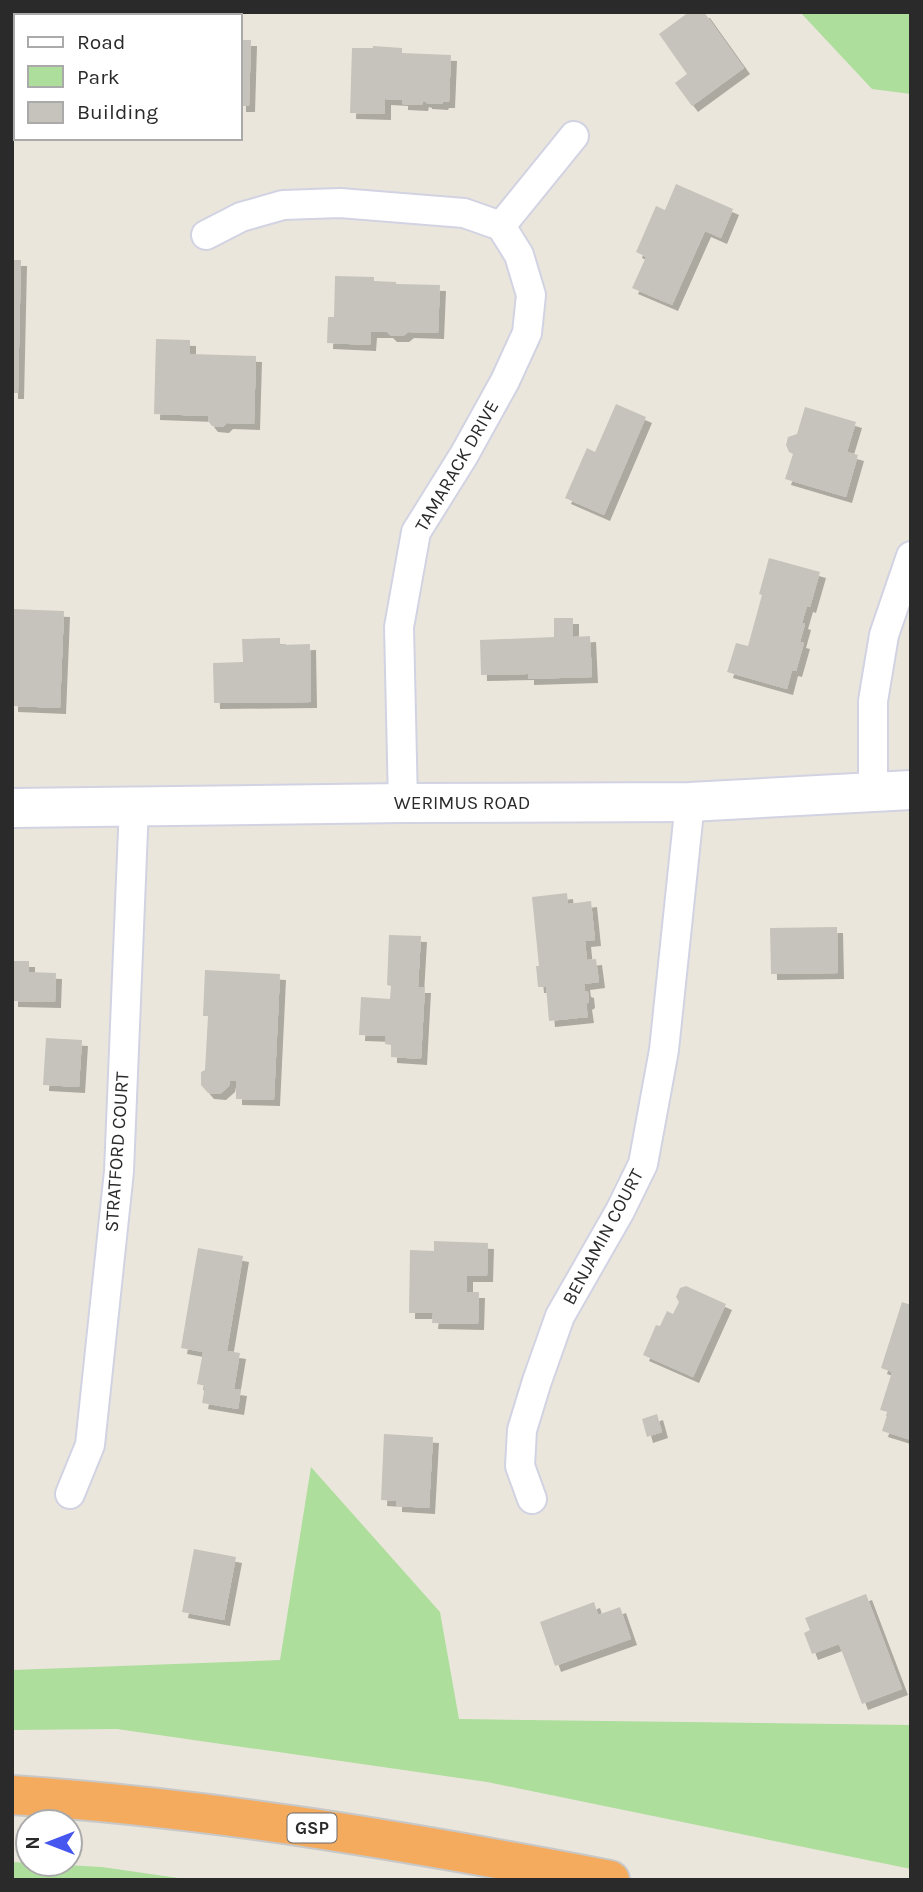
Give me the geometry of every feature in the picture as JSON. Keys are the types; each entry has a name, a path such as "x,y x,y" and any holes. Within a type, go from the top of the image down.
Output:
{"highway":[{"name":"GSP","path":"12,1795 227,1815 388,1839 610,1880"}],"main road":[{"name":"WERIMUS ROAD","path":"12,808 403,803 690,803 911,790"}],"street":[{"path":"206,235 241,217 283,205 340,203 464,213 501,226 574,136"},
{"name":"TAMARACK DRIVE","path":"403,803 399,627 416,532 464,455 505,381 527,333 531,295 519,255 501,226"},
{"path":"873,791 875,688 884,635 911,556"},
{"name":"BENJAMIN COURT","path":"531,1499 520,1466 522,1430 537,1381 560,1316 620,1211 643,1164 664,1050 690,803"},
{"name":"STRATFORD COURT","path":"70,1494 90,1445 119,1171 134,806"}],"green space":[{"path":"800,12 911,12 911,94 872,89"},
{"path":"311,1467 440,1612 459,1719 911,1725 911,1869 487,1782 117,1729 12,1730 12,1670 280,1660"},
{"path":"12,1862 14,1878 84,1878 84,1866 192,1880 12,1880"}],"building":[{"path":"689,12 704,12 744,68 692,106 675,83 687,74 659,34"},
{"path":"242,40 251,40 249,106 242,106"},
{"path":"352,48 402,48 402,53 451,55 449,102 442,104 423,101 422,105 402,104 402,100 385,99 385,114 350,113"},
{"path":"12,59 14,128 12,126"},
{"path":"676,184 733,209 721,238 705,231 672,305 632,288 646,257 636,252 656,206 665,210"},
{"path":"12,260 21,260 18,393 12,393"},
{"path":"335,276 374,277 374,281 396,284 440,285 438,333 408,332 403,336 391,336 387,332 371,332 370,345 327,343 328,317 334,317"},
{"path":"156,339 190,340 190,354 256,356 254,424 227,423 223,427 212,426 208,416 154,414"},
{"path":"616,404 646,417 604,515 565,498 587,448 595,452"},
{"path":"805,407 856,422 847,452 858,455 846,497 785,479 793,454 786,445 788,437 797,434"},
{"path":"769,558 820,572 810,607 807,606 802,623 805,624 800,642 804,643 796,671 792,670 787,689 727,672 736,643 748,646"},
{"path":"12,609 64,611 60,708 12,706"},
{"path":"554,618 573,618 573,637 590,636 592,677 528,679 528,674 481,675 480,640 554,637"},
{"path":"280,638 280,645 310,644 311,702 214,703 213,663 243,662 242,639"},
{"path":"567,893 568,904 591,901 595,940 585,941 587,960 596,959 599,982 584,984 585,991 588,992 588,1017 549,1021 546,987 538,987 536,966 539,966 532,897"},
{"path":"837,927 838,973 771,974 770,928"},
{"path":"389,935 421,936 418,987 425,987 421,1059 391,1057 391,1045 385,1044 386,1036 359,1035 361,997 390,999 391,986 387,985"},
{"path":"12,961 29,961 29,972 56,973 55,1002 12,1001"},
{"path":"205,970 280,974 274,1100 236,1099 236,1081 230,1081 229,1086 220,1094 208,1093 201,1085 201,1072 205,1070 208,1016 203,1016"},
{"path":"46,1038 82,1040 79,1087 43,1085"},
{"path":"434,1241 488,1243 487,1276 467,1276 467,1292 479,1292 478,1324 432,1323 433,1313 409,1313 410,1250 434,1251"},
{"path":"198,1248 243,1256 227,1351 240,1353 234,1389 241,1390 238,1409 202,1403 205,1386 197,1384 203,1352 181,1348"},
{"path":"686,1286 726,1304 693,1377 643,1355 656,1325 660,1326 667,1311 673,1314 679,1302 676,1297 680,1288"},
{"path":"902,1302 911,1305 911,1440 882,1431 888,1412 880,1410 892,1372 881,1368"},
{"path":"657,1414 662,1432 647,1437 642,1419"},
{"path":"384,1434 433,1437 429,1508 396,1506 396,1501 381,1500"},
{"path":"194,1549 236,1557 224,1620 182,1612"},
{"path":"866,1594 902,1689 862,1704 839,1644 812,1654 804,1633 810,1630 805,1618"},
{"path":"594,1602 598,1615 620,1607 631,1639 555,1666 540,1622"}]}
